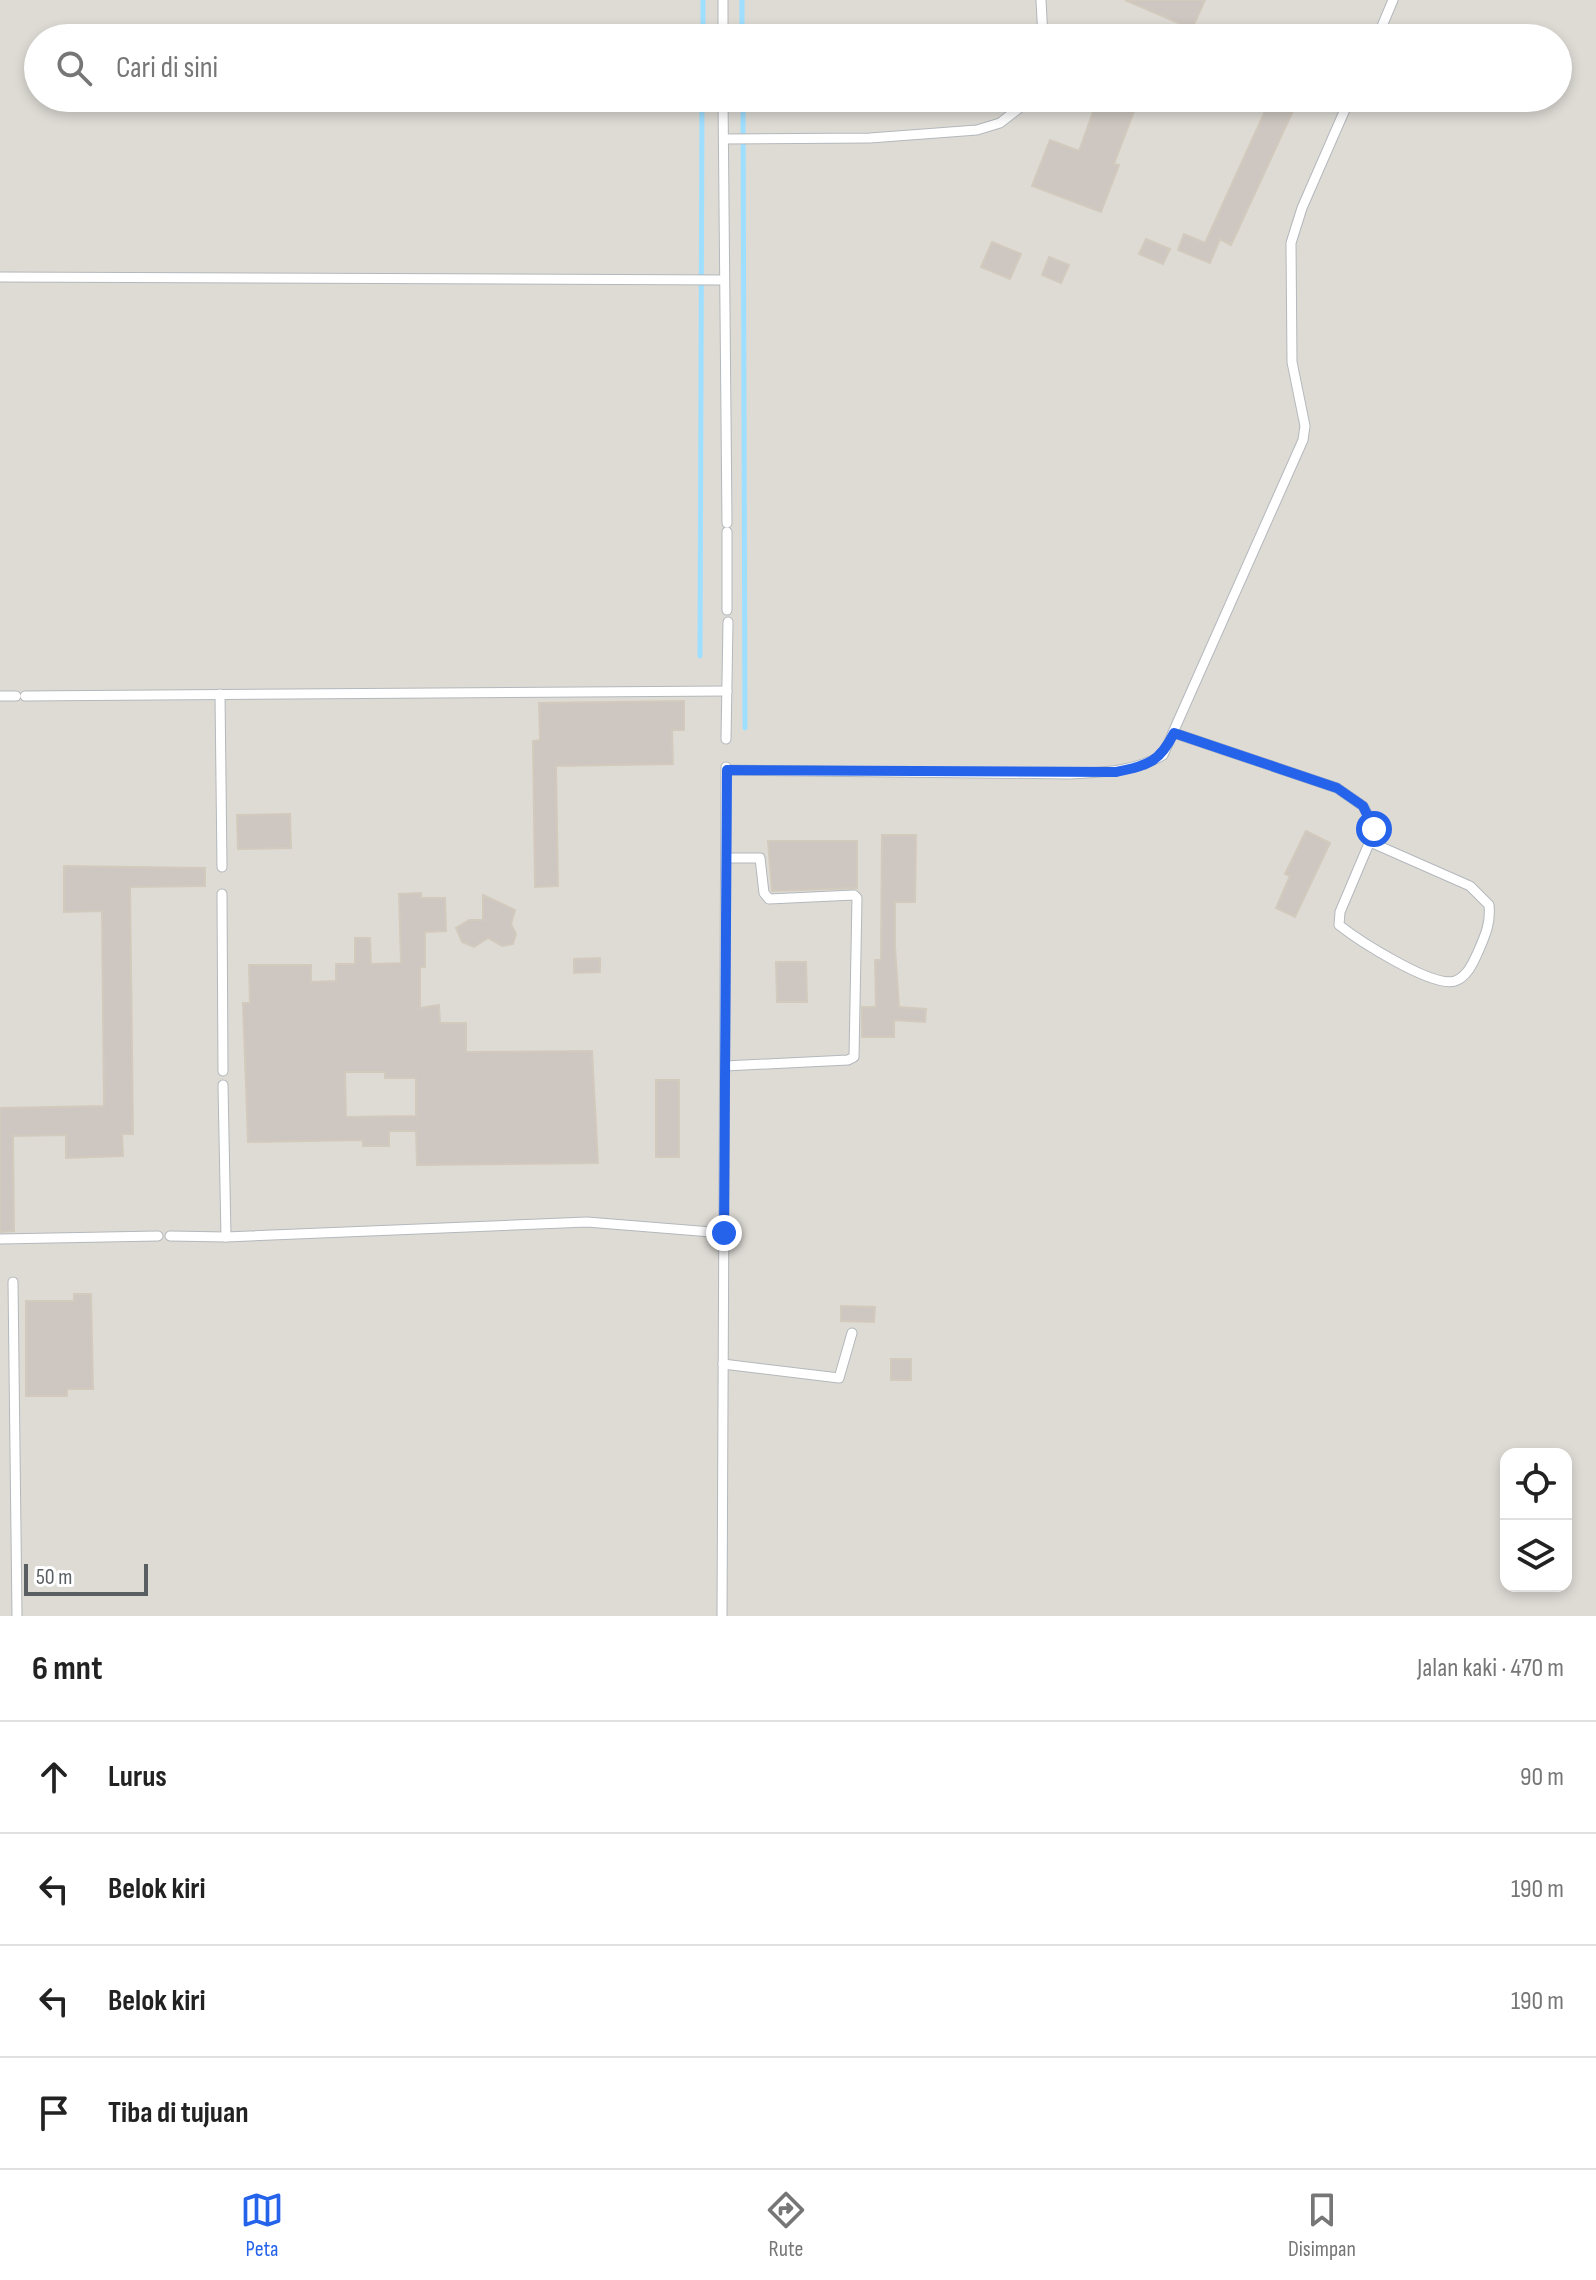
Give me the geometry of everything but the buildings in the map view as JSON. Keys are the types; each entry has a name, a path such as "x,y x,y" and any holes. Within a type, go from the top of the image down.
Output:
{"lane":[{"path":"723,0 723,24"},
{"path":"1041,0 1042,24"},
{"path":"1383,24 1393,0"},
{"path":"723,112 727,610"},
{"path":"724,139 870,138 977,130 1000,123 1014,112"},
{"path":"722,1616 726,768 1116,772 1144,766 1163,755 1303,440 1305,426 1292,362 1291,243 1302,208 1344,112"},
{"path":"0,277 724,280"},
{"path":"726,739 728,622"},
{"path":"0,696 727,691"},
{"path":"220,694 222,867"},
{"path":"1174,733 1337,788 1363,806 1373,824 1370,842 1340,912 1339,925 1415,970 1448,981 1458,980 1470,969 1489,929 1489,905 1470,886 1370,842"},
{"path":"725,1066 848,1060 854,1057 857,914 854,895 766,898 760,858 726,858"},
{"path":"222,894 223,1071"},
{"path":"223,1085 226,1237"},
{"path":"170,1236 226,1237 587,1222 724,1233"},
{"path":"0,1239 158,1236"},
{"path":"13,1282 17,1616"},
{"path":"723,1364 839,1378 852,1333"}],"shaded area":[{"path":"0,0 1596,0 1596,1616 0,1616"}],"waterway":[{"path":"703,0 703,24"},
{"path":"742,0 742,24"},
{"path":"700,656 702,112"},
{"path":"743,112 745,728"}],"route":[{"path":"724,1233 727,770 1116,772 1144,766 1163,755 1174,733 1337,788 1363,806 1374,829"}]}
